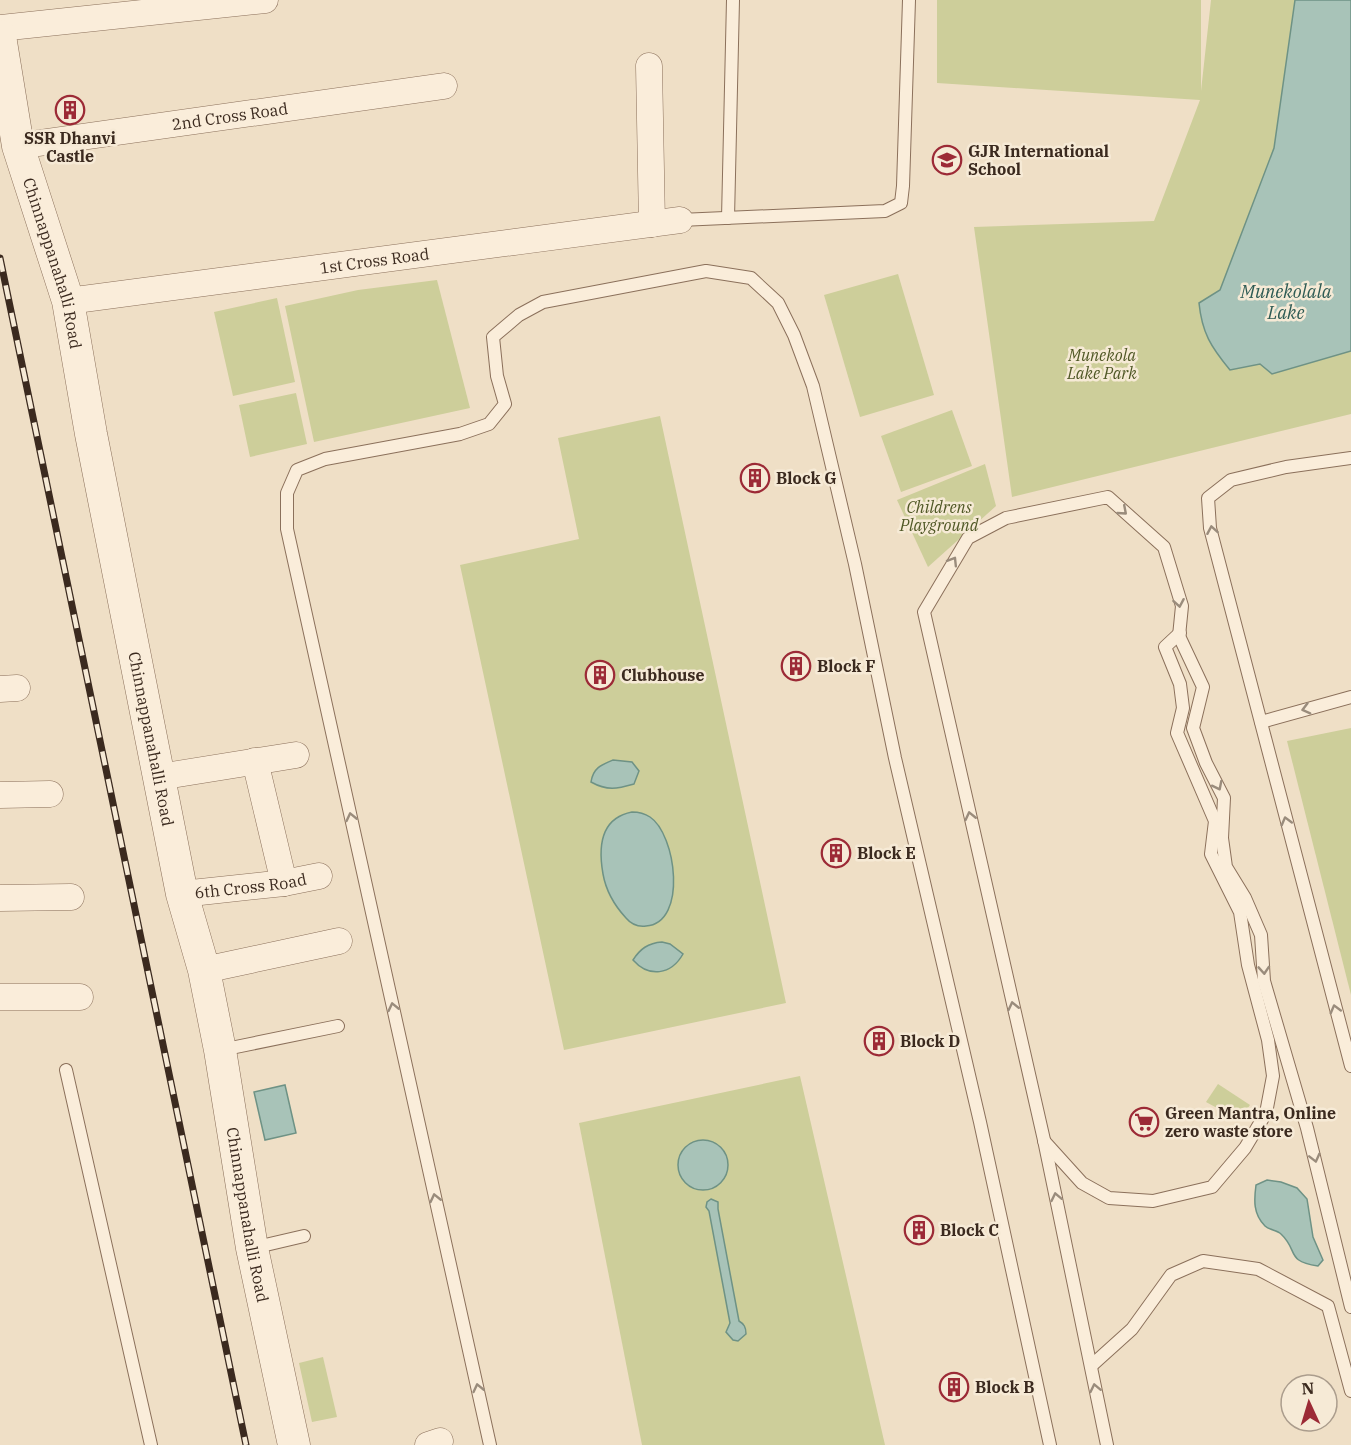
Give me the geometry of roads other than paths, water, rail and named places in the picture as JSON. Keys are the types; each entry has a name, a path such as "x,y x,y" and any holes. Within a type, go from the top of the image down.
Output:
{"street":[{"path":"0,28 265,0"},
{"name":"Chinnappanahalli Road","path":"0,36 18,146 69,301 91,434 182,894 204,970 220,1050 252,1248 294,1445"},
{"path":"649,66 652,224"},
{"name":"2nd Cross Road","path":"18,146 444,86"},
{"name":"1st Cross Road","path":"69,301 680,220"},
{"path":"159,777 296,755"},
{"path":"255,761 284,883"},
{"path":"0,795 50,794"},
{"name":"6th Cross Road","path":"182,894 284,883 319,876"},
{"path":"0,898 71,897"},
{"path":"204,970 339,940"},
{"path":"0,997 80,997"}],"lane":[{"path":"728,218 734,0"},
{"path":"680,220 885,211 901,203 909,0"},
{"path":"490,1445 287,529 288,493 297,470 325,459 460,434 489,424 505,404 497,376 493,337 519,315 543,302 706,271 751,278 778,303 794,335 813,386 855,564 895,758 980,1122 1050,1445"},
{"path":"1351,458 1286,467 1230,480 1208,498 1210,528 1351,1066"},
{"path":"1107,1445 1044,1140 924,612 968,538 1006,518 1108,497 1164,547 1182,606 1179,636 1203,687 1193,728 1206,763 1224,798 1222,838 1226,867 1245,898 1261,935 1264,981 1307,1128 1351,1307"},
{"path":"1044,1140 1082,1183 1109,1198 1153,1201 1212,1187 1245,1148 1266,1113 1273,1076 1268,1040 1248,965 1240,912 1211,854 1215,821 1177,733 1183,708 1180,684 1165,647 1180,633"},
{"path":"1260,722 1351,697"},
{"path":"220,1050 338,1026"},
{"path":"66,1070 151,1445"},
{"path":"252,1248 304,1236"},
{"path":"1091,1366 1132,1329 1171,1275 1203,1261 1258,1269 1328,1306 1351,1391"}],"water":[{"name":"Munekolala Lake","path":"1295,0 1351,0 1351,351 1272,374 1260,364 1230,370 1208,339 1202,323 1199,303 1220,290 1274,148"},
{"path":"613,760 632,762 639,771 634,784 612,788 591,782 598,768"},
{"path":"632,812 650,817 659,826 671,858 673,895 668,910 659,921 646,926 632,923 618,908 611,898 603,874 601,853 604,835 614,820"},
{"path":"662,942 670,944 683,954 666,970 653,972 646,970 633,960 645,947"},
{"path":"285,1085 296,1133 265,1140 254,1092"},
{"path":"703,1140 721,1147 728,1165 721,1183 703,1190 685,1183 678,1165 685,1147"},
{"path":"1267,1180 1297,1188 1307,1199 1313,1237 1323,1260 1318,1266 1297,1258 1281,1234 1267,1227 1258,1217 1255,1201 1256,1185"},
{"path":"711,1199 718,1202 739,1321 746,1329 746,1334 738,1341 733,1340 726,1332 730,1323 709,1211 706,1207 707,1202"}],"railway":[{"path":"0,258 246,1445"}],"place":[{"name":"SSR Dhanvi Castle","path":"70,110"},
{"name":"GJR International School","path":"947,160"},
{"name":"Block G","path":"755,478"},
{"name":"Block F","path":"796,666"},
{"name":"Clubhouse","path":"600,675"},
{"name":"Block E","path":"836,853"},
{"name":"Block D","path":"879,1041"},
{"name":"Green Mantra, Online zero waste store","path":"1144,1122"},
{"name":"Block C","path":"919,1230"},
{"name":"Block B","path":"954,1387"}],"park label":[{"name":"Munekola Lake Park","path":"1102,364"},
{"name":"Childrens Playground","path":"939,516"}]}
